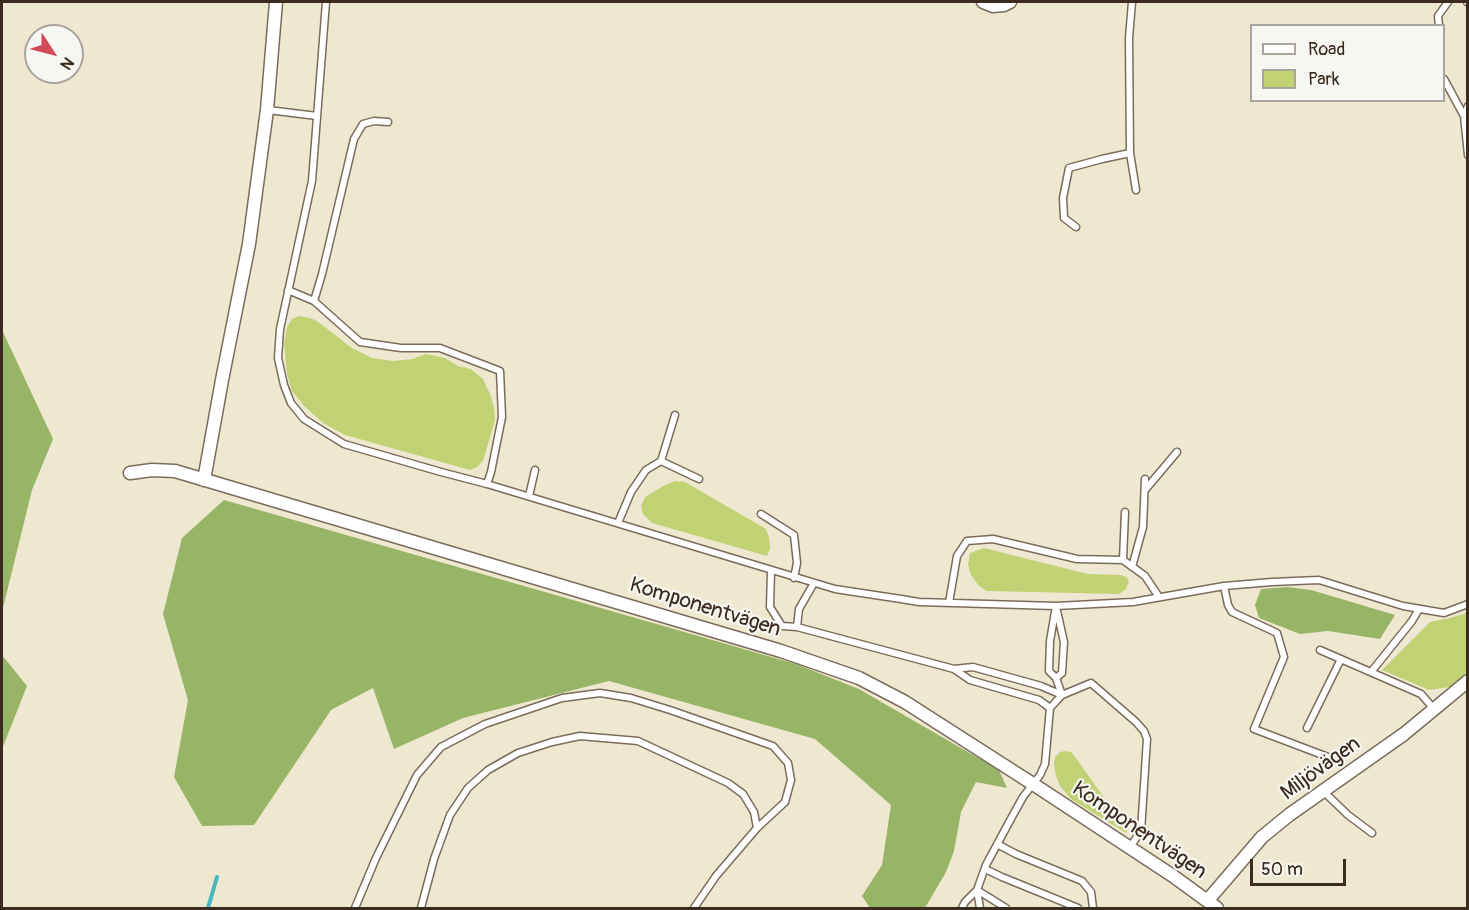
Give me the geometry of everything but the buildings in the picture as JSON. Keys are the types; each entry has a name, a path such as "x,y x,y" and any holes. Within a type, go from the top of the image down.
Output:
{"street":[{"path":"204,480 249,244 267,110 276,2"},
{"path":"983,2 993,6 1010,2"},
{"name":"Komponentvägen","path":"130,473 152,470 175,471 781,651 859,678 905,702 1130,847 1212,904"},
{"name":"Miljövägen","path":"1212,904 1262,837 1323,790 1404,734 1467,681"}],"lane":[{"path":"326,2 312,181 280,329 278,358 291,403 304,419 344,444 529,496 794,578 835,589 919,602 1056,606 1132,602 1224,586 1319,580 1419,609 1444,613 1467,604"},
{"path":"1132,2 1129,38 1130,153 1136,190"},
{"path":"1439,24 1438,16 1448,2"},
{"path":"1445,83 1464,116"},
{"path":"1467,106 1464,116 1467,155"},
{"path":"267,110 317,116"},
{"path":"314,301 354,139 363,124 374,121 388,122"},
{"path":"1076,227 1064,218 1063,198 1069,168 1130,153"},
{"path":"288,290 314,301 360,342 401,348 440,348 500,371 502,417 487,484"},
{"path":"618,523 631,492 646,471 661,460 675,415"},
{"path":"1144,490 1177,452"},
{"path":"661,460 699,479"},
{"path":"529,496 535,470"},
{"path":"1132,567 1143,527 1145,479"},
{"path":"1123,560 1125,512"},
{"path":"761,514 794,535 797,563 794,578"},
{"path":"949,603 957,556 967,541 993,539 1077,559 1123,560 1145,576 1159,597"},
{"path":"771,571 770,608 782,626 798,627 954,669 970,680 1038,700 1050,708"},
{"path":"798,627 799,609 814,583"},
{"path":"1224,586 1232,612 1277,633 1284,657 1254,729 1328,757"},
{"path":"1056,606 1064,642 1062,673 1056,678"},
{"path":"1056,606 1048,671 1056,678 1062,695"},
{"path":"1371,672 1419,609"},
{"path":"1320,650 1421,694 1434,709"},
{"path":"1307,728 1341,659"},
{"path":"954,669 973,667 1041,686 1062,695"},
{"path":"962,909 965,902 977,890 997,844 1045,764 1050,708 1062,695 1091,684 1136,722 1144,731 1147,740 1141,831 1130,847"},
{"path":"355,909 376,858 417,775 441,747 484,724 562,698 600,693 670,710 773,746 788,763 791,780 785,802 757,828 716,876 694,909"},
{"path":"421,909 434,859 450,815 468,788 488,770 518,753 552,742 580,736 638,741 728,783 743,794 754,812 757,828"},
{"path":"1323,790 1348,815 1372,833"},
{"path":"997,844 1082,881 1091,892 1093,909"},
{"path":"985,868 1078,909"},
{"path":"977,890 980,909"},
{"path":"977,890 1006,909"}],"green space":[{"path":"299,316 317,321 352,348 372,358 393,361 412,359 426,354 445,358 458,366 471,369 483,379 494,407 495,420 483,461 470,470 345,435 323,423 304,406 292,391 287,374 284,344 287,327 292,319"},
{"path":"2,330 53,439 32,490 2,612"},
{"path":"675,481 685,482 766,529 770,548 767,556 652,523 643,514 641,506 645,497"},
{"path":"224,500 796,664 859,689 999,770 1007,788 976,782 961,812 954,851 946,872 925,908 870,908 862,896 882,865 891,805 815,739 609,681 463,718 394,749 373,688 331,710 254,825 202,826 174,777 188,700 163,614 182,538"},
{"path":"984,548 1088,574 1121,575 1129,581 1126,589 1119,594 987,591 979,586 971,575 968,565 970,553"},
{"path":"1287,587 1311,590 1395,615 1380,639 1328,631 1300,634 1259,618 1255,605 1261,589"},
{"path":"1467,613 1467,672 1450,687 1429,690 1382,670 1430,622"},
{"path":"2,655 27,686 2,749"},
{"path":"1065,751 1071,752 1078,761 1127,830 1126,833 1071,799 1060,786 1056,776 1055,757"}],"waterway":[{"path":"208,908 217,877"}]}
